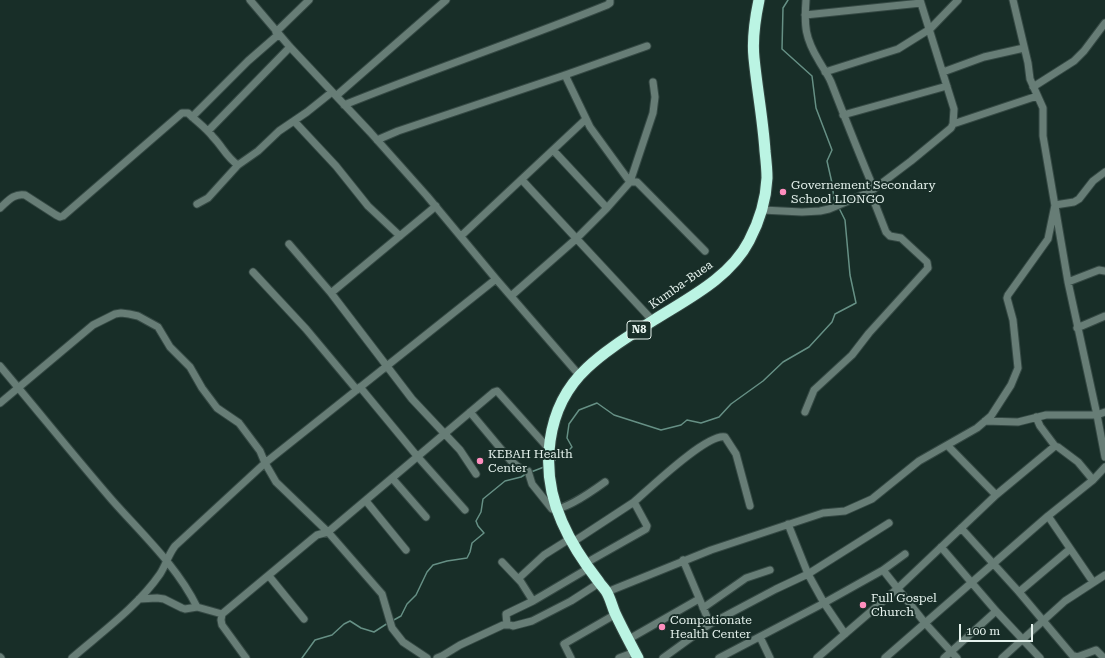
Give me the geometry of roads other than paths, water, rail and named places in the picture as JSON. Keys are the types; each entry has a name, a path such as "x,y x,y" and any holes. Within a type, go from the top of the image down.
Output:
{"highway":[{"name":"Kumba-Buea","path":"636,655 607,592 587,566 557,509 548,470 549,449 553,425 561,404 571,387 589,366 614,346 702,290 740,256 749,241 762,210 767,175 762,118 754,57 754,34 759,0"}],"street":[{"path":"250,0 290,47 436,206 496,280 580,376"},
{"path":"192,117 278,33 309,0"},
{"path":"197,204 208,198 238,165 258,151 279,131 334,94 446,0"},
{"path":"344,105 422,74 548,29 607,5 610,3 610,0"},
{"path":"805,412 814,390 852,355 869,333 928,268 927,262 901,238 890,236 886,232 872,190 831,81 807,38 805,25 806,0"},
{"path":"825,72 898,49 930,29 958,0"},
{"path":"1013,0 1030,79 1043,108 1044,136 1068,282 1105,457"},
{"path":"762,210 802,212 829,209 872,190 911,162 951,128 953,124 954,109 921,2 805,15"},
{"path":"1033,87 1074,61 1084,51 1105,23"},
{"path":"377,140 405,128 565,75 646,46"},
{"path":"208,131 290,47"},
{"path":"943,72 984,57 1024,48"},
{"path":"565,75 586,119 630,182"},
{"path":"511,296 576,239 630,182 653,113 655,97 653,82"},
{"path":"843,115 947,86"},
{"path":"953,124 1037,96"},
{"path":"0,208 13,196 19,194 25,195 56,215 60,217 63,216 182,113 188,113 208,131 224,149 230,160 238,165"},
{"path":"461,236 586,119"},
{"path":"294,121 336,166 368,206 400,236"},
{"path":"553,150 607,208"},
{"path":"1055,205 1074,202 1079,199 1093,181 1105,172"},
{"path":"522,180 653,321"},
{"path":"630,182 637,182 706,251"},
{"path":"607,592 683,560 788,524 822,513 845,511 872,499 916,464 977,428 990,416 1011,385 1018,368 1013,320 1007,298 1048,239 1055,205"},
{"path":"331,293 436,206"},
{"path":"289,244 331,293 416,404 460,450 476,474"},
{"path":"1068,282 1099,270 1105,271"},
{"path":"253,272 298,319 466,510"},
{"path":"72,658 139,599 160,573 175,546 265,463 496,280"},
{"path":"0,403 100,321 121,312 138,316 158,327 170,347 187,363 202,388 217,408 239,423 260,451 276,482 328,532 382,594 389,620 396,634 406,645 428,658"},
{"path":"1077,328 1105,316"},
{"path":"0,366 72,453 167,561 191,595 197,607"},
{"path":"246,658 222,625 222,614 246,593 270,576 317,535 328,532 444,433 497,391 549,449"},
{"path":"470,412 511,461 520,468 528,471 532,484 552,509 557,509 588,494 605,482"},
{"path":"985,421 1018,422 1048,415 1097,415 1105,412"},
{"path":"1036,417 1040,426 1055,446 1078,462 1093,480"},
{"path":"518,579 544,555 572,540 634,502 689,454 721,436 725,437 736,454 750,506"},
{"path":"948,446 996,495"},
{"path":"817,658 897,589 996,495 1055,446"},
{"path":"885,658 1048,516 1093,480 1105,467"},
{"path":"392,478 426,517"},
{"path":"366,501 406,550"},
{"path":"507,625 506,614 533,601 648,528 634,502"},
{"path":"1048,516 1093,582"},
{"path":"663,658 710,624 808,574 889,523"},
{"path":"788,524 808,574 824,603 845,634"},
{"path":"961,528 1019,592 1074,657 1096,650 1104,658"},
{"path":"941,547 996,611 1040,658"},
{"path":"1019,592 1070,549"},
{"path":"718,658 824,603 883,570 905,554"},
{"path":"683,560 710,624"},
{"path":"502,562 521,582 533,601"},
{"path":"703,608 746,578 770,570"},
{"path":"883,570 925,623 957,658"},
{"path":"1002,658 1065,601 1105,575"},
{"path":"270,576 304,618"},
{"path":"437,658 460,645 507,625 513,626 532,621 571,601 599,583"},
{"path":"139,599 164,599 185,609 197,607 222,614"},
{"path":"629,639 699,599"},
{"path":"944,658 996,611"},
{"path":"571,658 564,644 616,614"},
{"path":"760,637 770,658"},
{"path":"619,658 636,655"}],"waterway":[{"path":"788,0 783,8 782,49 812,76 816,108 832,150 827,161 836,203"},
{"path":"554,462 558,455 565,454 572,447 567,438 569,424 579,410 597,403 614,415 661,430 681,425 687,420 701,423 719,417 731,404 763,381 783,362 809,347 832,322 835,314 856,303 850,275 845,220 839,208"},
{"path":"531,472 544,467"},
{"path":"392,621 401,616 407,604 416,595 427,572 433,565 467,558 472,543 484,533 476,521 481,512 483,499 505,481 521,477 526,474"},
{"path":"302,658 315,640 332,635 344,624 350,621 361,628 374,632 388,623"}],"place":[{"name":"Governement Secondary School LIONGO","path":"783,192"},
{"name":"KEBAH Health Center","path":"480,461"},
{"name":"Full Gospel Church","path":"863,605"},
{"name":"Compationate Health Center","path":"662,627"}]}
